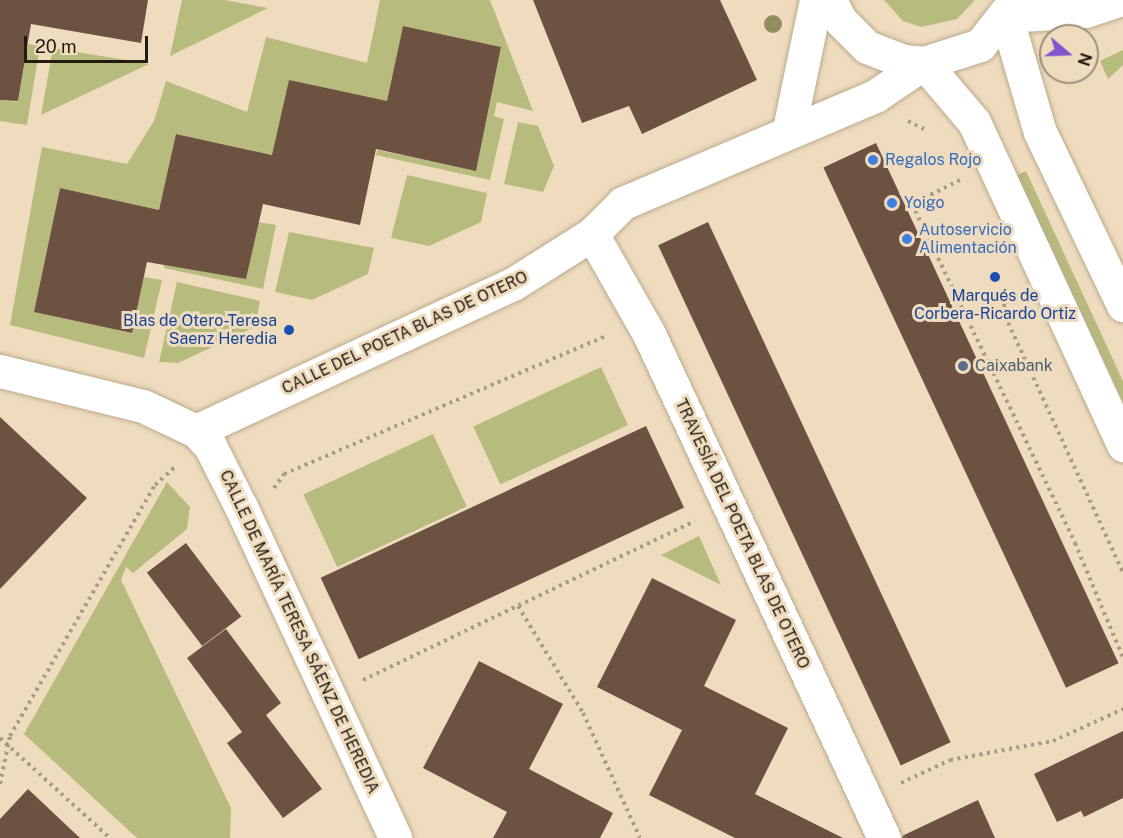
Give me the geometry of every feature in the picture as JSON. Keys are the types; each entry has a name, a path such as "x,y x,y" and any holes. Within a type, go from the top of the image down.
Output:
{"street":[{"path":"789,129 816,0"},
{"path":"830,0 840,20 867,46 903,62 924,63 971,50 1011,8"},
{"path":"1011,8 1040,17 1119,0"},
{"path":"1011,8 1040,132 1123,305"},
{"path":"924,63 974,122 1123,445"},
{"name":"CALLE DEL POETA BLAS DE OTERO","path":"196,431 513,284 592,234 623,203 789,129 875,96 924,63"},
{"name":"TRAVESÍA DEL POETA BLAS DE OTERO","path":"592,234 649,334 884,838"},
{"path":"0,371 142,406 196,431"},
{"name":"CALLE DE MARÍA TERESA SÁENZ DE HEREDIA","path":"196,431 210,446 241,507 395,838"}],"path":[{"path":"896,119 934,135"},
{"path":"968,176 912,204 1075,543 1123,658"},
{"path":"1017,290 1005,304 1005,316 1123,572"},
{"path":"273,495 284,474 606,336 623,345 649,334"},
{"path":"0,784 9,747 155,485 171,468"},
{"path":"355,672 360,682 698,520"},
{"path":"518,606 582,713 640,838"},
{"path":"867,800 950,760 1053,741 1123,710"},
{"path":"0,738 110,838"}],"green space":[{"path":"182,0 225,0 268,8 170,56"},
{"path":"380,0 490,0 533,111 497,102 494,116 504,119 490,180 376,155 377,150 476,170 501,47 403,26 387,101 273,155 176,134 159,210 60,188 34,312 132,333 144,277 162,280 144,358 10,325 42,147 127,164 154,121 166,81 247,112 266,37 367,63"},
{"path":"884,0 975,0 957,19 921,27 903,21"},
{"path":"28,44 40,46 27,125 0,121 0,100 18,102"},
{"path":"53,48 149,64 41,115"},
{"path":"1123,50 1123,65 1108,79 1100,61"},
{"path":"518,122 538,126 554,166 543,192 504,184"},
{"path":"1026,171 1123,381 1123,402 1017,175"},
{"path":"407,175 487,193 481,222 429,246 391,238"},
{"path":"258,222 276,225 263,289 164,268 165,261 246,279"},
{"path":"289,232 374,248 368,274 312,300 275,292"},
{"path":"177,282 260,301 255,327 178,363 159,362"},
{"path":"601,367 628,425 500,485 473,427"},
{"path":"433,434 467,507 337,567 303,494"},
{"path":"167,482 190,507 187,529 133,573 126,567 121,580 231,808 230,838 137,838 24,734"},
{"path":"699,536 721,585 661,555"}],"building":[{"path":"0,0 148,0 141,43 31,24 18,101 0,100"},
{"path":"533,0 720,0 757,80 642,134 629,106 582,123"},
{"path":"403,26 501,47 476,171 376,149 360,225 263,204 246,279 147,262 132,333 34,312 60,188 159,210 176,134 272,155 289,80 387,101"},
{"path":"876,143 1119,663 1066,688 823,168"},
{"path":"708,222 951,742 901,765 658,245"},
{"path":"0,417 87,498 0,589"},
{"path":"646,426 684,508 359,659 321,578"},
{"path":"186,543 241,616 202,646 147,572"},
{"path":"652,578 736,620 704,686 788,728 755,794 843,838 735,838 649,795 682,730 597,687"},
{"path":"226,629 281,703 266,715 322,789 283,818 227,743 242,732 187,658"},
{"path":"479,661 563,704 529,769 613,813 600,838 493,838 507,812 423,768"},
{"path":"1123,731 1123,798 1084,817 1081,811 1057,822 1034,774"},
{"path":"28,789 80,838 0,838 0,819"},
{"path":"978,800 995,838 902,838 902,836"}],"place":[{"name":"Regalos Rojo","path":"873,160"},
{"name":"Yoigo","path":"892,203"},
{"name":"Autoservicio Alimentación","path":"907,239"},
{"name":"Marqués de Corbera-Ricardo Ortiz","path":"995,277"},
{"name":"Blas de Otero-Teresa Saenz Heredia","path":"289,330"},
{"name":"Caixabank","path":"963,366"}]}
